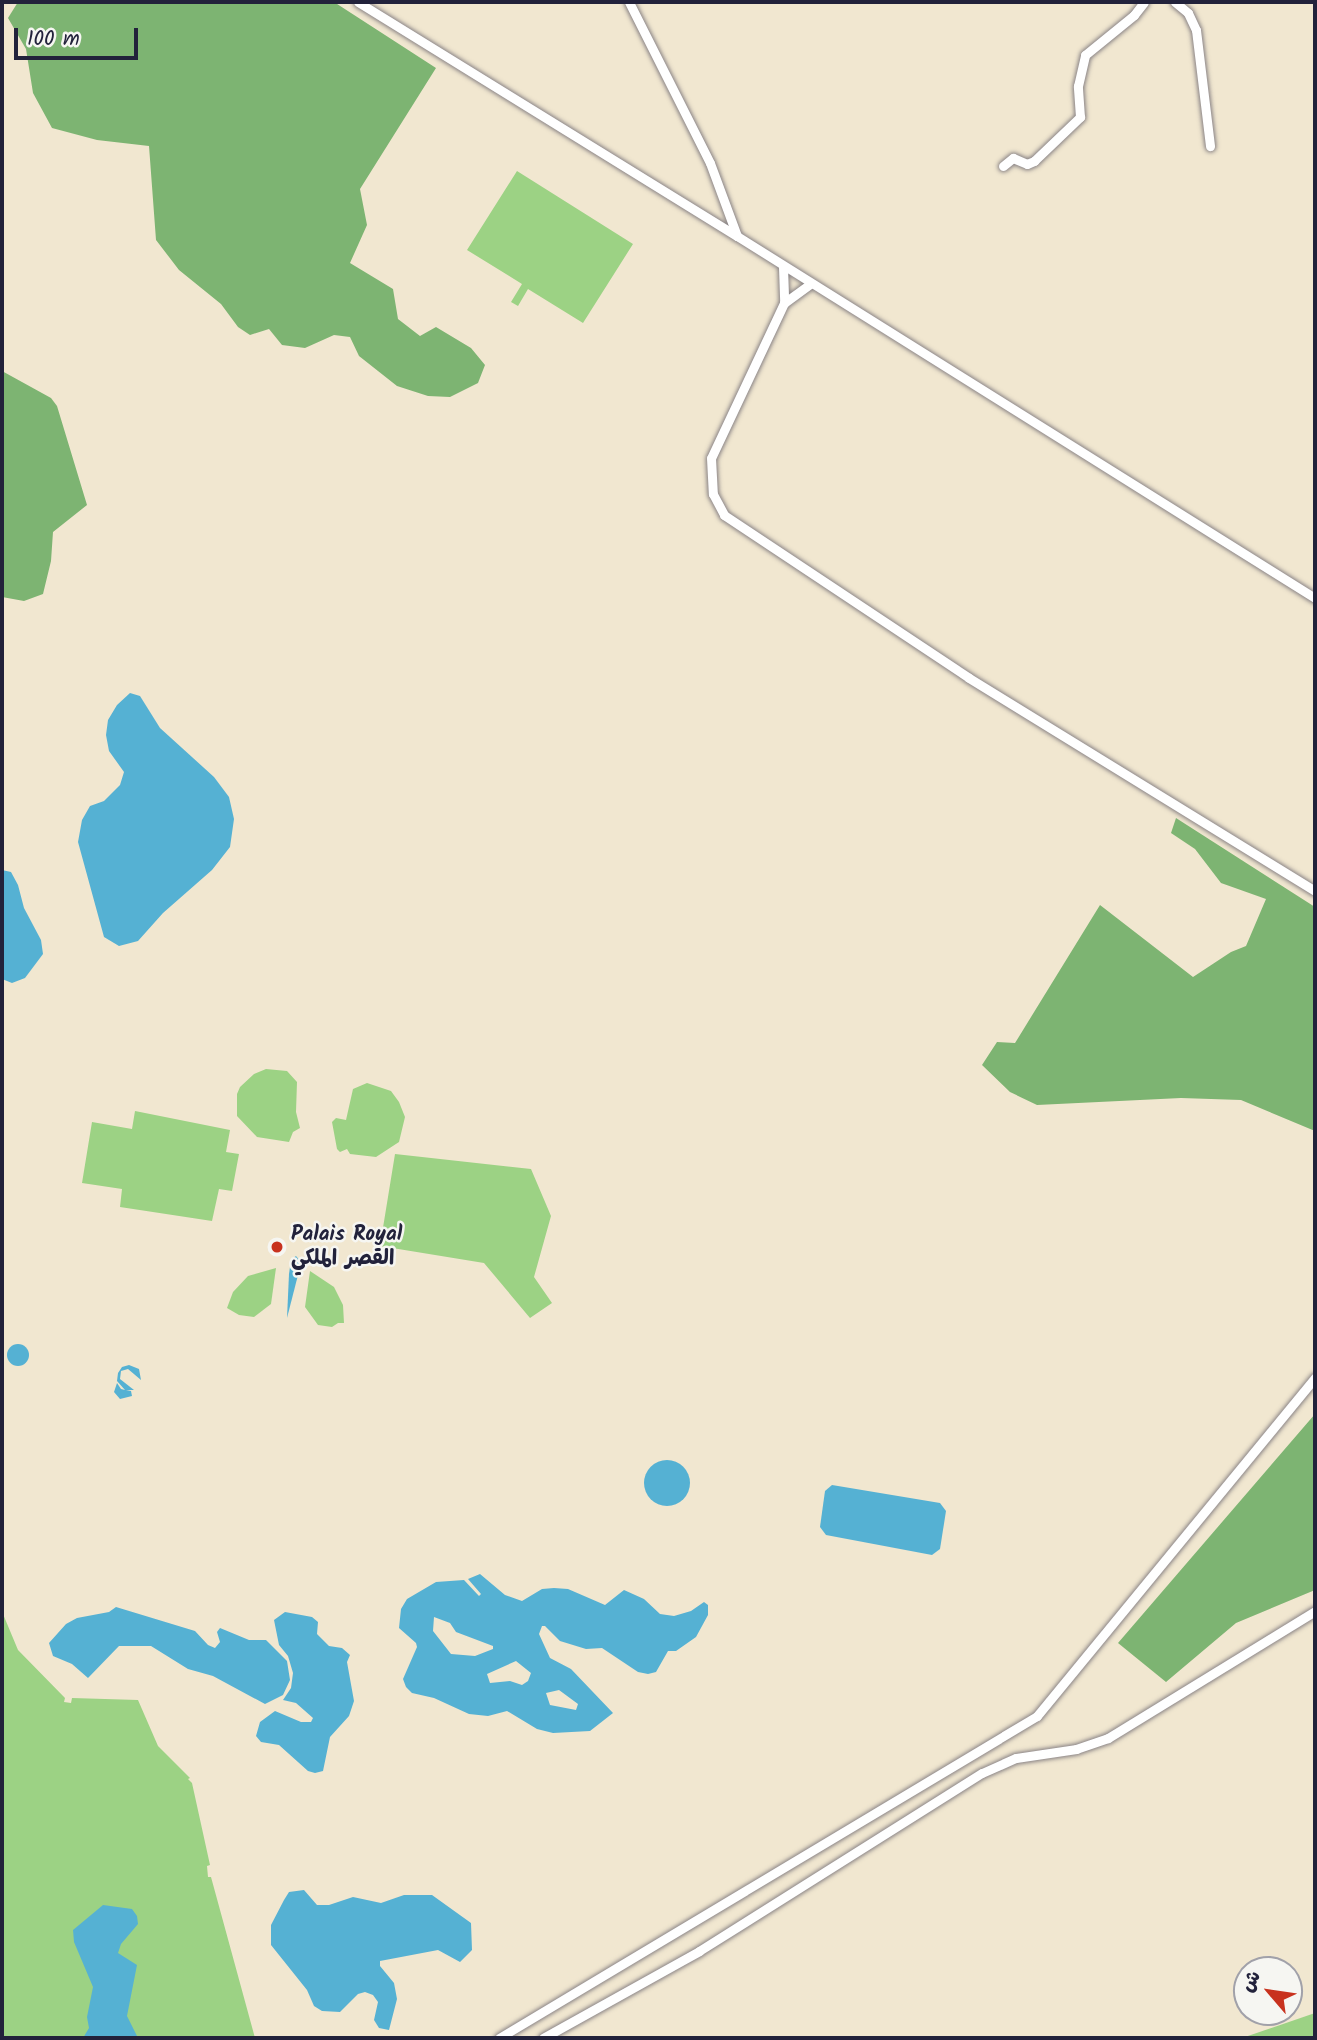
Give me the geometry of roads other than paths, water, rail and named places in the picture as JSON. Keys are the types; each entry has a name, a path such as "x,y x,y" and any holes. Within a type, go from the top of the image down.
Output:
{"street":[{"path":"358,2 1315,598"},
{"path":"629,2 710,163 737,236"},
{"path":"1003,166 1013,158 1027,164 1034,161 1080,117 1078,86 1085,55 1133,15 1144,2"},
{"path":"1175,2 1188,13 1196,30 1210,146"},
{"path":"783,267 785,303"},
{"path":"810,284 785,303 711,458 713,494 724,515 969,678 1315,891"},
{"path":"499,2038 1037,1717 1315,1378"},
{"path":"543,2038 699,1951 982,1773 1026,1755 1076,1749 1108,1738 1315,1611"}],"water":[{"path":"130,693 140,696 160,728 214,777 229,797 234,819 230,847 212,870 163,913 138,941 119,946 104,937 78,842 82,820 90,806 104,801 120,785 124,772 109,751 106,735 108,720 117,705"},
{"path":"2,870 11,872 18,885 24,908 41,940 43,954 25,978 12,983 2,979"},
{"path":"296,1256 300,1261 298,1275 287,1318 291,1260"},
{"path":"18,1344 26,1347 29,1355 26,1363 18,1366 10,1363 7,1355 10,1347"},
{"path":"129,1365 139,1369 141,1380 128,1369 121,1371 120,1379 134,1390 126,1390 131,1391 132,1396 120,1399 114,1392 117,1383 125,1390 117,1381 118,1373 122,1367"},
{"path":"667,1460 683,1467 690,1483 683,1499 667,1506 651,1499 644,1483 651,1467"},
{"path":"832,1485 940,1503 946,1511 940,1549 932,1555 826,1535 820,1527 825,1491"},
{"path":"480,1574 505,1595 522,1601 542,1589 554,1588 568,1589 605,1605 624,1590 644,1599 660,1614 674,1616 691,1611 704,1602 708,1605 708,1615 696,1637 676,1651 668,1651 656,1672 648,1674 638,1672 602,1648 586,1649 560,1641 542,1626 539,1634 550,1658 571,1669 613,1713 590,1731 553,1733 537,1729 507,1711 488,1716 469,1714 434,1698 412,1693 406,1687 403,1679 417,1647 399,1628 401,1609 407,1599 436,1582 464,1580 479,1596 481,1594 468,1579","holes":["434,1617 450,1623 456,1632 493,1646 493,1649 475,1656 451,1654 433,1631","516,1661 531,1673 528,1681 522,1685 510,1681 490,1683 487,1674","559,1690 578,1704 576,1710 550,1705 546,1693"]},
{"path":"116,1607 195,1631 208,1645 215,1648 220,1642 217,1632 220,1628 249,1640 266,1640 287,1661 290,1680 283,1695 265,1704 213,1676 188,1669 151,1646 119,1646 88,1678 72,1664 53,1656 49,1643 66,1624 77,1618 109,1612"},
{"path":"285,1612 312,1617 318,1622 317,1634 329,1646 342,1648 350,1655 347,1662 354,1701 349,1716 330,1737 323,1771 315,1773 308,1771 279,1745 261,1742 256,1736 260,1722 275,1711 301,1722 311,1722 313,1718 296,1703 283,1700 291,1688 293,1673 288,1656 279,1645 274,1620"},
{"path":"304,1890 317,1905 329,1905 353,1897 381,1903 404,1895 432,1895 471,1923 472,1950 460,1962 438,1950 380,1961 380,1966 394,1983 397,1999 389,2030 379,2028 374,2020 378,2002 373,1995 365,1992 358,1994 340,2012 322,2011 314,2006 307,1990 271,1945 271,1925 284,1900 289,1892"},
{"path":"103,1905 132,1909 137,1916 138,1924 121,1944 118,1953 137,1965 127,2016 138,2038 83,2038 89,2028 87,2017 93,1987 74,1942 73,1930"}],"place":[{"name":"Palais Royal القصر الملكي","path":"277,1247"}]}
